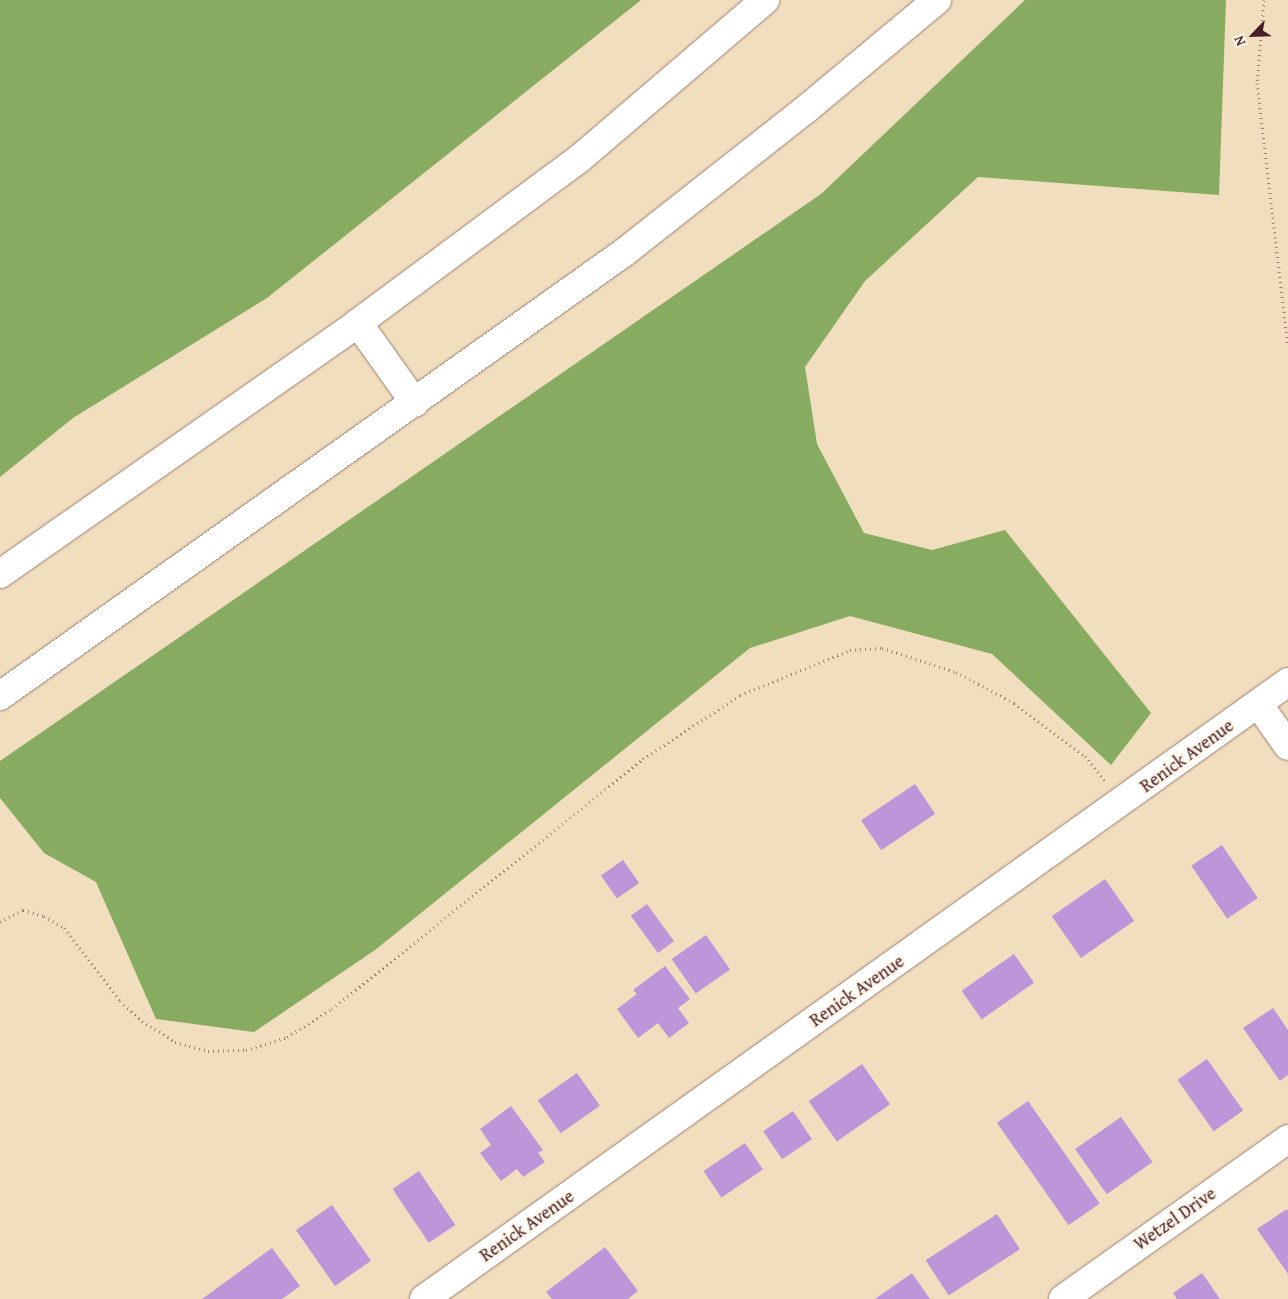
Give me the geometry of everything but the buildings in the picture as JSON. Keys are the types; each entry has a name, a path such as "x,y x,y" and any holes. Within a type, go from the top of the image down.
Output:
{"main road":[{"path":"0,574 358,323 579,158 765,0"},
{"path":"0,696 415,403 622,254 805,110 937,0"},
{"path":"358,323 415,403"},
{"name":"Renick Avenue","path":"424,1299 1259,705 1288,682"},
{"path":"1259,705 1288,746"},
{"name":"Wetzel Drive","path":"1063,1299 1288,1139"}],"path":[{"path":"1264,0 1257,83 1288,346"},
{"path":"0,922 23,910 44,916 64,928 120,1001 142,1021 175,1042 208,1051 246,1050 287,1037 332,1009 642,759 740,695 850,650 882,648 912,656 1014,703 1084,756 1122,802"}],"green space":[{"path":"0,0 641,0 267,298 73,418 0,477"},
{"path":"1025,0 1226,0 1219,195 978,177 865,281 805,367 817,444 864,533 932,550 1005,530 1151,713 1111,765 992,654 850,616 750,648 375,950 254,1032 156,1019 96,882 44,853 0,798 0,761 821,194"}]}
